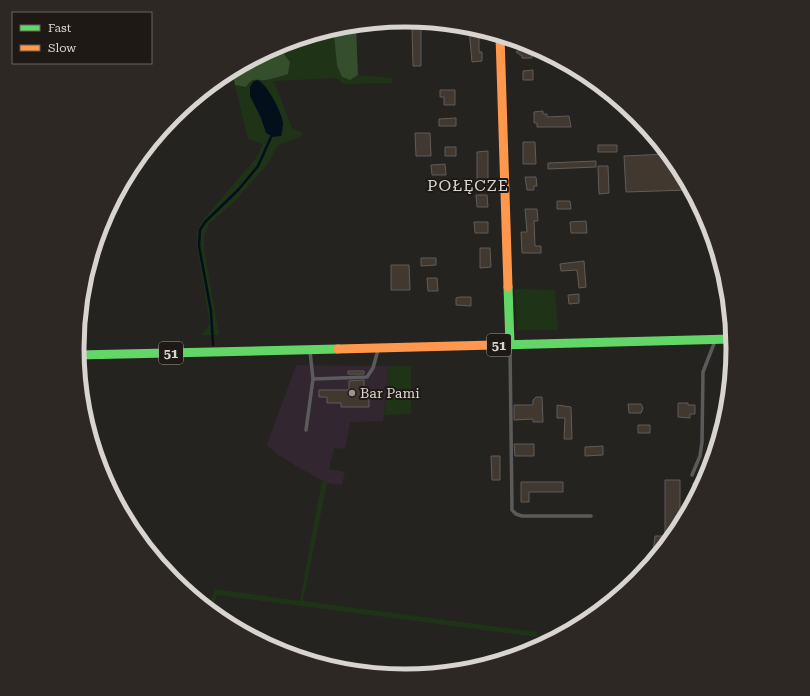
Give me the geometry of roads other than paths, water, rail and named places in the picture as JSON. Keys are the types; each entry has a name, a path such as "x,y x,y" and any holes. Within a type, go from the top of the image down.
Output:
{"main road":[{"path":"500,42 510,344"},
{"name":"51","path":"84,356 726,339"}],"lane":[{"path":"692,475 700,456 702,442 703,372 716,340"},
{"path":"510,344 512,510 516,514 522,516 591,516"},
{"path":"313,379 367,377 373,368 378,348"},
{"path":"306,430 313,379 310,350"}],"water":[{"path":"257,80 261,82 269,92 280,112 283,123 281,136 273,137 266,133 261,118 250,96 250,87 253,82"}],"waterway":[{"path":"213,345 211,311 199,246 200,230 205,222 239,189 258,166 271,137"}],"place":[{"name":"Bar Pami","path":"352,393"}],"district":[{"name":"POŁĘCZE","path":"468,185"}]}
